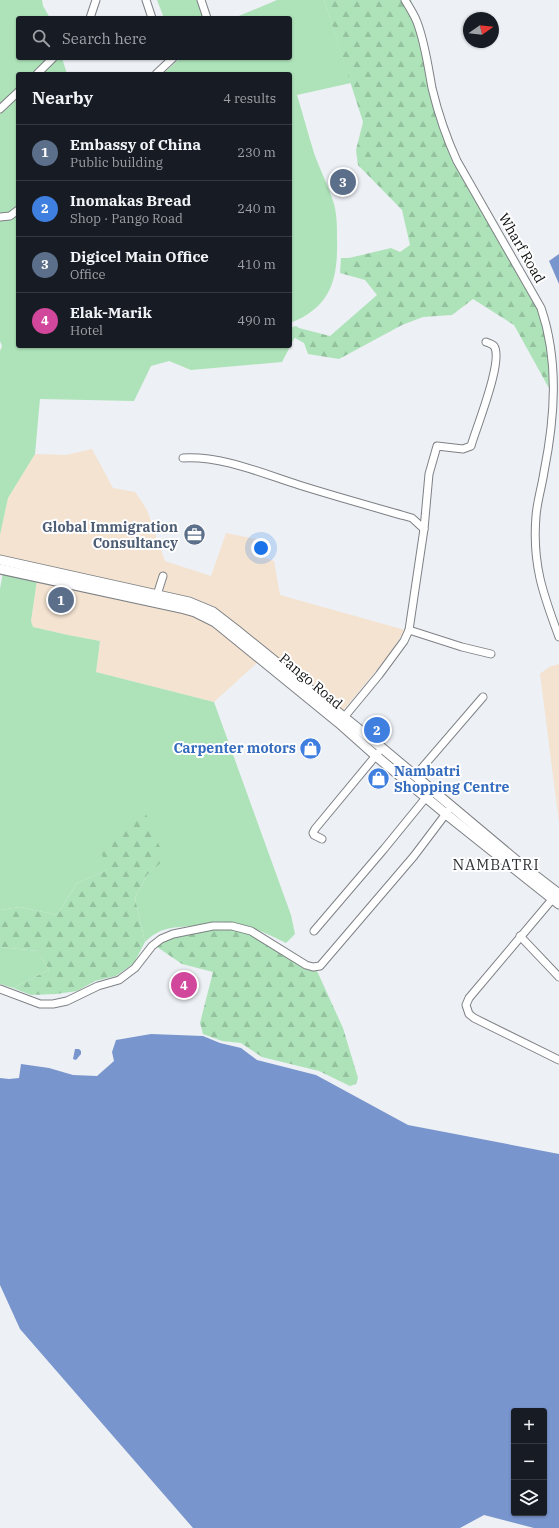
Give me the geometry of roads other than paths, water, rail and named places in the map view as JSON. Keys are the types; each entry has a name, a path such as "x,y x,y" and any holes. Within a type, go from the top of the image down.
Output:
{"street":[{"path":"91,16 96,0"},
{"path":"146,0 151,16"},
{"path":"201,0 206,16"},
{"name":"Wharf Road","path":"405,0 417,21 422,37 434,96 449,144 457,161 541,308 555,347 556,388 552,430 536,516 536,557 542,591 559,637"},
{"path":"39,72 51,60"},
{"path":"158,72 171,60"},
{"path":"0,109 16,94"},
{"path":"0,217 10,216 16,212"},
{"path":"342,720 400,647 409,630 424,529 429,474 436,447 439,445 463,449 470,447 496,370 497,357 495,346 486,342"},
{"path":"183,458 205,458 231,463 316,491 412,518 424,529"},
{"name":"Pango Road","path":"0,560 156,598"},
{"name":"Pango Road","path":"0,569 156,598 189,602 213,612 290,673 342,720 376,756 429,793 452,806 524,867 557,898"},
{"path":"156,598 163,576"},
{"path":"409,630 462,647 491,654"},
{"path":"415,776 483,697"},
{"name":"Pango Road","path":"342,720 382,748 415,776 446,814 557,898"},
{"path":"322,839 314,836 313,833 315,828 382,748"},
{"path":"314,931 384,849 429,793"},
{"path":"0,989 40,1004 53,1004 67,1001 98,986 119,980 135,968 152,946 161,939 173,934 213,926 232,926 251,931 306,965 313,967 320,966 414,856 452,806"},
{"path":"557,898 520,936 469,998 466,1002 466,1009 474,1018 559,1060"},
{"path":"520,936 559,977"}],"water":[{"path":"559,254 559,284 549,261"},
{"path":"151,1034 203,1036 220,1043 241,1048 257,1060 316,1075 408,1125 559,1154 559,1528 534,1528 484,1515 460,1528 193,1528 20,1329 0,1285 0,1078 19,1078 21,1064 49,1068 73,1075 97,1076 114,1061 112,1052 116,1040"},
{"path":"75,1049 79,1049 81,1051 81,1054 76,1060 73,1059"}],"place":[{"name":"Digicel Main Office","path":"343,182"},
{"name":"Global Immigration Consultancy","path":"194,535"},
{"name":"Embassy of China","path":"61,600"},
{"name":"Inomakas Bread","path":"377,730"},
{"name":"Carpenter motors","path":"311,748"},
{"name":"Nambatri Shopping Centre","path":"378,779"},
{"name":"Elak-Marik","path":"184,985"}],"district":[{"name":"NAMBATRI","path":"496,865"}]}
